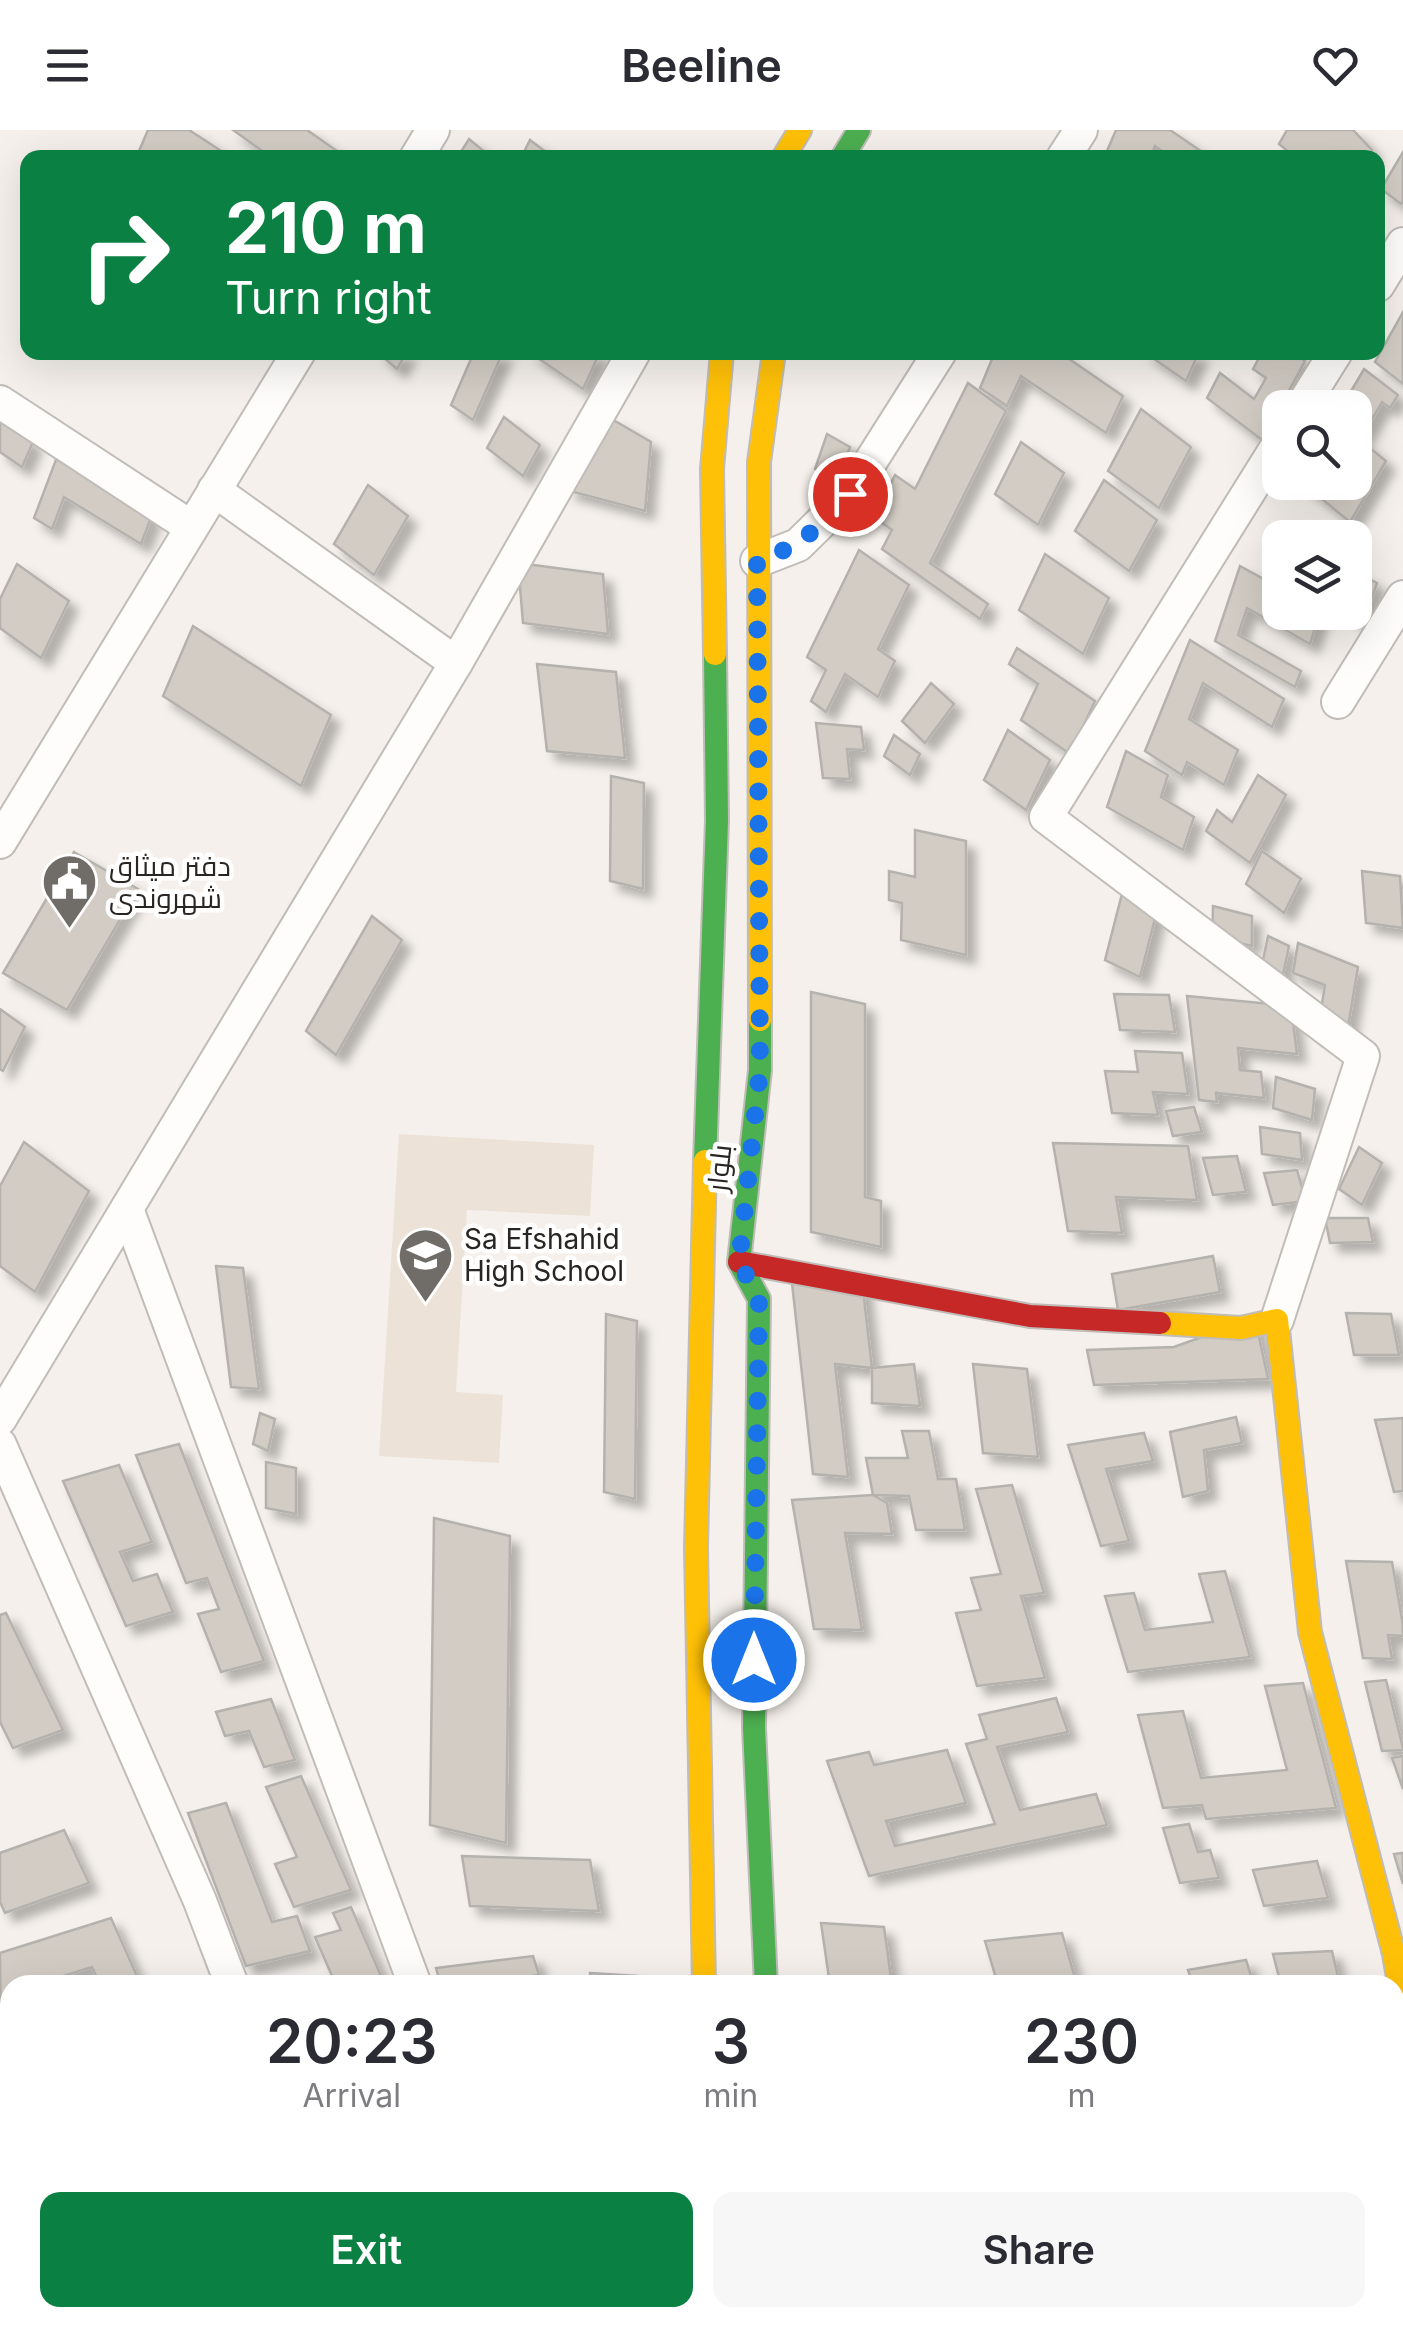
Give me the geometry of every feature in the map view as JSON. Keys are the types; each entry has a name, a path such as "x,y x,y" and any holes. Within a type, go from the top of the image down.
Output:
{"main road":[{"name":"بلوار","path":"704,1975 697,1834 699,1358 717,812 709,562 711,427 721,360"},
{"name":"بلوار","path":"739,1262 760,1070 757,560 759,462 773,360"},
{"path":"717,812 758,812"},
{"path":"739,1262 1030,1316 1241,1328 1277,1320 1310,1632 1395,1975"},
{"path":"739,1262 759,1299 754,1584 756,1847 765,1975"}],"street":[{"path":"1385,274 1403,244"},
{"path":"0,842 294,360"},
{"path":"0,1419 456,664 629,360"},
{"path":"757,560 798,545 850,494 935,360"},
{"path":"1313,390 1331,360"},
{"path":"0,402 191,527"},
{"path":"1262,471 1046,817 1363,1056 1277,1320"},
{"path":"214,490 456,664"},
{"path":"1338,702 1403,597"},
{"path":"127,1209 411,1975"},
{"path":"0,1446 200,1901 228,1975"}],"shaded area":[{"name":"Sa Efshahid High School","path":"399,1134 594,1145 590,1216 467,1210 456,1392 503,1395 499,1463 379,1456"}],"building":[{"path":"148,130 189,130 220,150 139,150"},
{"path":"233,130 307,130 336,150 261,150"},
{"path":"1116,130 1170,130 1199,150 1160,150 1155,146 1153,150 1107,150"},
{"path":"1287,130 1353,130 1372,150 1286,150 1279,144"},
{"path":"469,139 482,150 462,150"},
{"path":"530,140 543,150 525,150"},
{"path":"1403,152 1401,204 1385,192 1385,182"},
{"path":"1403,312 1403,384 1375,362 1385,360 1385,344"},
{"path":"386,360 402,360 397,369"},
{"path":"471,360 499,360 473,420 451,405"},
{"path":"541,360 596,360 583,389"},
{"path":"992,360 1071,360 1123,396 1106,433 1021,376 1007,406 980,388"},
{"path":"1156,360 1195,360 1186,381"},
{"path":"1258,360 1305,361 1289,390 1262,390 1262,440 1207,398 1220,373 1254,399 1266,378 1253,369"},
{"path":"1364,369 1398,395 1390,408 1382,402 1372,419 1372,390 1352,390"},
{"path":"968,383 1006,411 930,563 988,604 980,619 882,549 892,530 874,517 895,475 915,489"},
{"path":"1141,409 1191,447 1159,508 1108,471"},
{"path":"504,417 540,445 523,476 487,448"},
{"path":"610,418 651,442 645,511 566,490"},
{"path":"0,420 33,442 22,467 0,452"},
{"path":"827,434 850,447 838,482 815,469"},
{"path":"1021,442 1064,473 1038,525 995,494"},
{"path":"1372,450 1386,461 1372,485"},
{"path":"57,457 152,515 141,544 64,497 52,529 34,518"},
{"path":"1104,480 1157,520 1129,571 1075,531"},
{"path":"368,485 408,516 374,575 334,544"},
{"path":"1323,500 1363,500 1348,520"},
{"path":"859,550 909,585 878,649 895,661 878,697 845,674 826,712 811,701 826,670 807,657"},
{"path":"1045,554 1109,598 1083,654 1019,610"},
{"path":"518,563 603,574 608,634 523,623"},
{"path":"17,564 69,601 41,658 0,628 0,599"},
{"path":"1240,566 1262,578 1262,617 1247,608 1238,635 1301,671 1295,687 1215,641"},
{"path":"193,626 331,715 301,786 163,696"},
{"path":"1286,630 1314,630 1310,644"},
{"path":"1190,640 1284,699 1272,727 1203,683 1189,719 1238,750 1224,785 1187,762 1182,775 1145,751"},
{"path":"1017,648 1095,701 1070,754 1021,720 1038,684 1009,664"},
{"path":"537,664 616,672 625,758 547,751"},
{"path":"931,683 954,704 925,743 902,721"},
{"path":"816,723 861,727 864,750 847,749 850,779 823,778"},
{"path":"1008,730 1050,760 1026,810 984,780"},
{"path":"894,735 920,754 910,775 884,756"},
{"path":"1126,751 1168,775 1161,797 1194,817 1183,850 1107,807"},
{"path":"1258,775 1286,795 1250,863 1206,831 1217,810 1232,822"},
{"path":"611,776 644,783 643,889 610,881"},
{"path":"915,830 966,841 966,955 901,940 902,903 889,900 889,871 915,877"},
{"path":"1262,851 1301,879 1284,913 1246,884"},
{"name":"دفتر میثاق شهروندی","path":"74,852 138,889 67,1010 3,973"},
{"path":"1362,871 1400,876 1403,928 1366,923"},
{"path":"1126,878 1161,895 1140,977 1105,960"},
{"path":"1213,906 1252,916 1252,946 1232,941 1212,957"},
{"path":"372,916 402,940 336,1055 306,1031"},
{"path":"1268,936 1289,946 1279,994 1258,984"},
{"path":"1298,943 1358,967 1347,1033 1319,1022 1325,985 1293,973"},
{"path":"811,992 865,1004 865,1197 881,1201 881,1247 811,1232"},
{"path":"1114,994 1169,995 1175,1032 1120,1030"},
{"path":"1187,996 1291,1006 1297,1054 1238,1048 1240,1070 1261,1072 1264,1098 1216,1093 1217,1102 1199,1100"},
{"path":"0,1009 25,1027 3,1071 0,1069"},
{"path":"1135,1051 1182,1053 1188,1094 1153,1092 1158,1115 1112,1113 1105,1071 1138,1072"},
{"path":"1276,1077 1315,1089 1312,1120 1273,1108"},
{"path":"1194,1107 1202,1132 1173,1136 1166,1111"},
{"path":"1260,1127 1300,1133 1302,1160 1262,1154"},
{"path":"24,1142 89,1191 35,1292 0,1266 0,1186"},
{"path":"1053,1143 1188,1146 1197,1200 1116,1197 1122,1233 1068,1231"},
{"path":"1359,1147 1382,1163 1362,1205 1339,1189"},
{"path":"1237,1156 1246,1192 1213,1195 1203,1158"},
{"path":"1297,1170 1306,1201 1273,1205 1264,1173"},
{"path":"1325,1218 1368,1218 1373,1242 1330,1243"},
{"path":"1213,1256 1220,1292 1118,1310 1112,1274"},
{"path":"216,1266 243,1268 259,1389 231,1387"},
{"path":"791,1274 862,1281 872,1368 835,1364 848,1477 813,1474"},
{"path":"1346,1313 1391,1314 1399,1355 1354,1355"},
{"path":"606,1314 637,1321 635,1499 604,1492"},
{"path":"1255,1318 1268,1379 1094,1385 1087,1350 1174,1347"},
{"path":"914,1364 920,1406 872,1403 872,1368"},
{"path":"973,1364 1027,1369 1038,1457 983,1453"},
{"path":"260,1413 275,1419 268,1451 253,1444"},
{"path":"1236,1417 1242,1443 1204,1450 1208,1491 1183,1497 1170,1432"},
{"path":"1403,1418 1403,1491 1394,1492 1375,1420"},
{"path":"902,1431 929,1431 938,1479 956,1479 965,1530 916,1530 909,1496 873,1495 866,1458 908,1458"},
{"path":"1144,1433 1153,1461 1106,1469 1129,1541 1101,1546 1068,1445"},
{"path":"179,1444 264,1661 221,1672 198,1614 219,1609 207,1578 186,1583 136,1455"},
{"path":"266,1462 296,1468 296,1514 266,1508"},
{"path":"119,1465 152,1542 120,1552 133,1581 157,1574 173,1612 126,1626 63,1481"},
{"path":"1012,1485 1044,1593 1021,1596 1045,1678 977,1686 956,1613 981,1610 971,1578 1001,1574 976,1489"},
{"path":"873,1495 887,1503 892,1534 845,1533 862,1630 814,1629 792,1500"},
{"path":"434,1518 510,1536 506,1843 430,1825"},
{"path":"1346,1561 1392,1562 1403,1636 1388,1635 1392,1659 1363,1658"},
{"path":"1225,1571 1250,1657 1128,1672 1105,1596 1134,1593 1145,1630 1213,1622 1199,1574"},
{"path":"6,1613 63,1730 13,1748 0,1722 0,1615"},
{"path":"1386,1680 1403,1750 1382,1751 1365,1682"},
{"path":"1303,1683 1336,1808 1206,1819 1202,1805 1163,1808 1138,1715 1183,1711 1201,1778 1287,1770 1265,1686"},
{"path":"1056,1698 1068,1732 997,1747 1020,1810 1096,1794 1107,1825 869,1876 827,1761 869,1752 874,1765 947,1750 966,1803 886,1821 895,1846 995,1824 966,1744 987,1739 979,1715"},
{"path":"271,1699 295,1760 264,1767 249,1731 225,1736 216,1712"},
{"path":"1403,1756 1403,1789 1392,1758"},
{"path":"301,1776 351,1890 294,1907 275,1864 297,1857 266,1787"},
{"path":"226,1803 272,1922 297,1916 310,1951 246,1966 188,1813"},
{"path":"1189,1824 1198,1852 1210,1850 1219,1878 1180,1883 1163,1828"},
{"path":"64,1830 89,1883 5,1913 0,1902 0,1853"},
{"path":"1403,1853 1403,1884 1394,1854"},
{"path":"462,1856 590,1860 599,1911 470,1906"},
{"path":"1317,1861 1328,1898 1264,1906 1253,1870"},
{"path":"351,1907 381,1975 332,1975 315,1937 341,1930 333,1913"},
{"path":"111,1918 137,1975 96,1975 92,1967 67,1975 0,1975 0,1953"},
{"path":"821,1923 884,1927 891,1975 829,1975"},
{"path":"1062,1933 1074,1975 995,1975 985,1941"},
{"path":"1332,1951 1338,1975 1278,1975 1273,1954"},
{"path":"533,1956 539,1975 438,1975 436,1968"},
{"path":"1246,1960 1251,1975 1190,1975 1188,1970"}],"traffic: fast":[{"path":"847,150 859,130"},
{"path":"705,1161 717,820 715,654"},
{"path":"760,1020 760,1070 739,1262 759,1299 754,1728 766,1975"}],"traffic: slow":[{"path":"788,150 800,130"},
{"path":"715,654 712,469 721,360"},
{"path":"760,1020 759,462 773,360"},
{"path":"704,1975 696,1548 705,1161"},
{"path":"1160,1323 1241,1328 1277,1320 1310,1632 1398,1975"}],"traffic: jam":[{"path":"739,1262 1030,1316 1160,1323"}],"place":[{"name":"دفتر میثاق شهروندی","path":"70,931"},
{"name":"Sa Efshahid High School","path":"425,1304"}],"route":[{"path":"754,1660 759,1299 739,1262 760,1070 757,560 798,545 850,494"}]}
